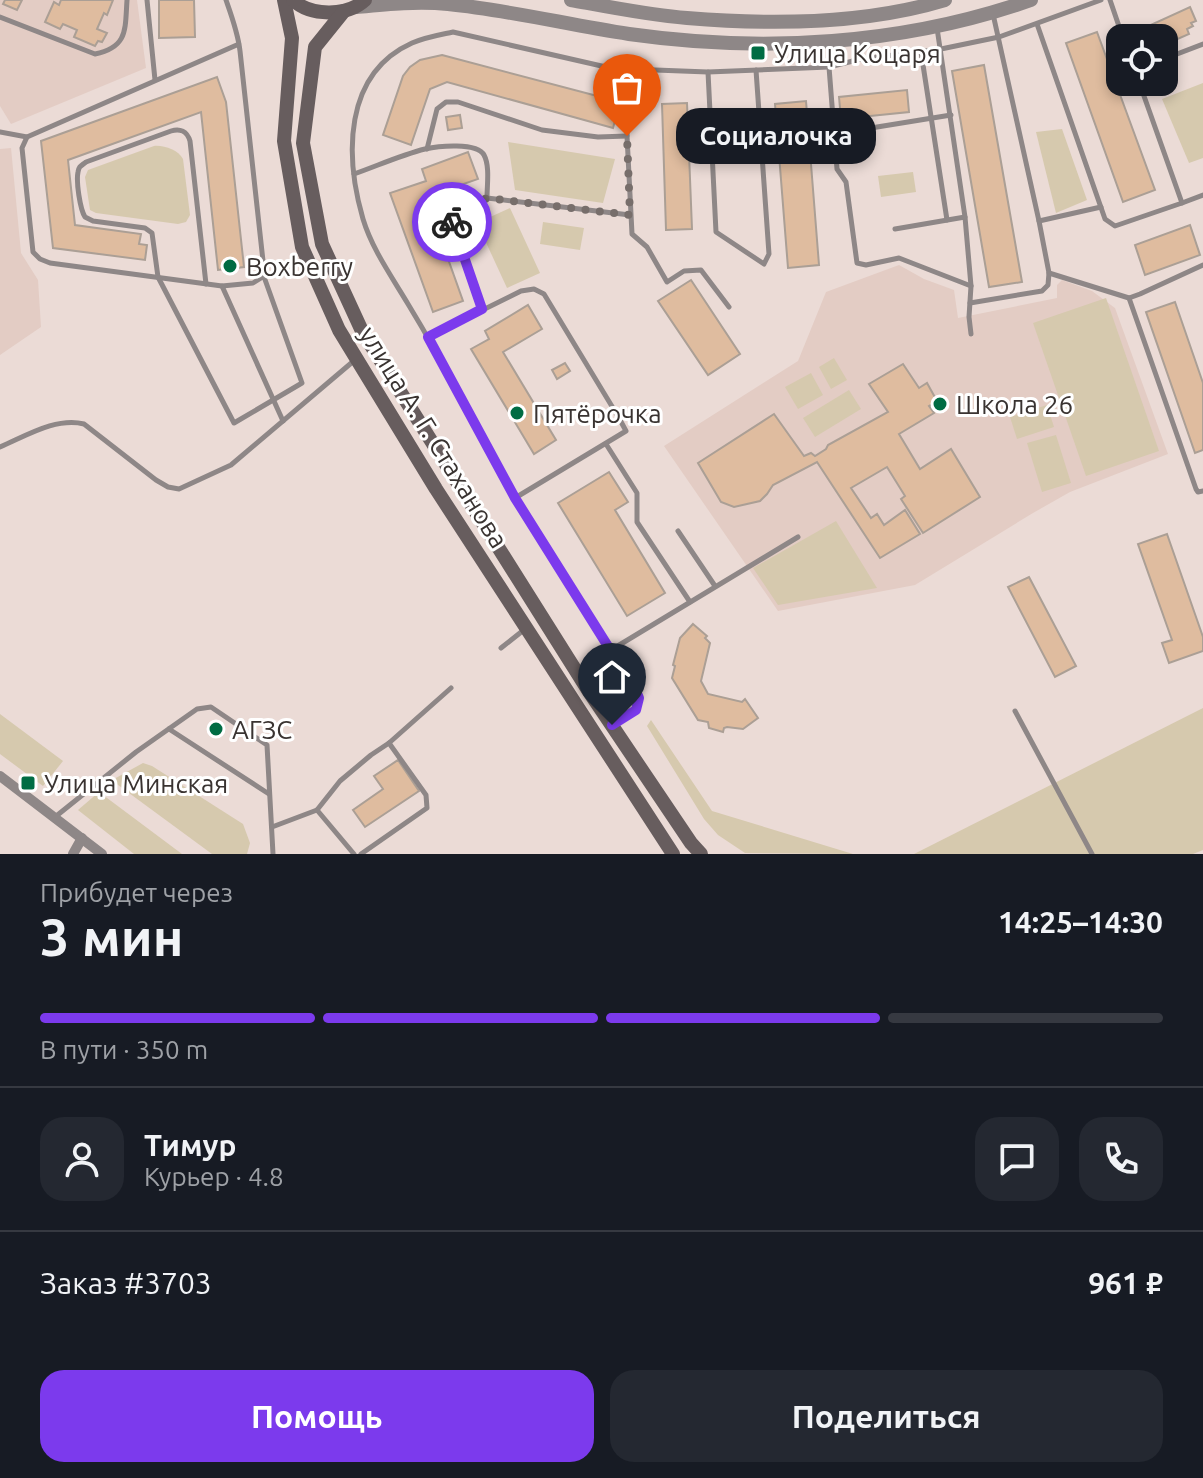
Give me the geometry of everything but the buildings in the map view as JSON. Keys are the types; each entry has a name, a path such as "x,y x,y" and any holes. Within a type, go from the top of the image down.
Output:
{"main road":[{"name":"улица А. Г. Стаханова","path":"284,0 292,38 284,141 302,247 339,330 436,489 673,854"},
{"path":"293,0 316,12 356,6"},
{"name":"улица А. Г. Стаханова","path":"356,6 315,47 303,143 322,244 362,331 612,725 701,854"}],"street":[{"path":"571,0 687,18 781,21 893,13 945,0"},
{"path":"356,6 448,4 626,33 716,42 798,42 859,40 937,27 1031,0"},
{"path":"0,776 102,854"},
{"path":"73,854 82,838"}],"lane":[{"path":"0,17 95,54 111,50 120,42 126,21 127,0"},
{"path":"147,0 155,80"},
{"path":"206,284 190,141 186,133 178,130 80,166 77,174 81,210 85,217 93,221 145,228 152,233 158,277 234,423 302,383 263,274 239,44 226,0"},
{"path":"612,725 636,710 639,698 515,498 428,337 381,259 364,220 354,174 353,127 360,98 374,74 384,62 410,44 428,36 453,32 606,67 708,72 829,67 999,37 1101,0"},
{"path":"1110,0 1118,24"},
{"path":"970,303 1042,291 1048,285 1049,273 993,12"},
{"path":"1037,24 1105,219 1115,226 1203,195"},
{"path":"937,27 965,217 971,286 971,334"},
{"path":"853,61 860,50 859,40"},
{"path":"0,132 27,137 239,44"},
{"path":"1178,54 1203,44"},
{"path":"921,52 947,220"},
{"path":"829,67 837,169 846,182 857,263 866,265 899,258 971,286"},
{"path":"629,69 627,136 632,234 647,247 667,282 684,271 701,270 729,307"},
{"path":"708,72 716,232 764,264 769,254 756,70"},
{"path":"1144,96 1182,203"},
{"path":"427,149 437,109 446,102 458,102 542,130 598,137 627,136"},
{"path":"834,134 951,115"},
{"path":"710,116 760,116"},
{"path":"27,137 22,148 33,252 40,259 50,263 222,286 253,283 263,274"},
{"path":"354,174 427,149 469,146 485,156 487,198"},
{"path":"482,309 452,222 455,213 487,198 630,215"},
{"path":"1039,221 1101,207"},
{"path":"895,229 965,217"},
{"path":"1049,273 1129,298 1203,265"},
{"path":"222,286 283,421"},
{"path":"428,337 482,309 527,289 534,289 544,294 626,431 515,498"},
{"path":"1129,298 1196,489 1203,491"},
{"path":"0,447 58,423 72,421 84,424 156,480 179,489 231,465 357,359"},
{"path":"606,444 637,493 637,522 690,602"},
{"path":"678,531 715,587"},
{"path":"611,650 798,537"},
{"path":"501,648 526,628"},
{"path":"272,827 317,810 340,781 451,688"},
{"path":"55,817 136,752 197,709 211,707 267,745 273,854"},
{"path":"1015,711 1092,854"},
{"path":"169,729 270,795"},
{"path":"361,854 427,808 426,795 389,743"},
{"path":"317,810 354,854"}],"shaded area":[{"path":"0,0 137,0 146,68 11,124 0,106"},
{"path":"1203,83 1203,158 1189,163 1162,99 1178,96 1178,93"},
{"path":"1062,129 1087,200 1056,213 1036,132"},
{"path":"508,142 615,159 603,203 515,190"},
{"path":"154,146 170,149 183,159 190,215 186,222 178,224 90,210 85,177 88,170"},
{"path":"11,148 21,253 38,280 41,327 0,355 0,149"},
{"path":"913,172 916,192 881,197 878,176"},
{"path":"510,208 540,273 507,288 477,223"},
{"path":"543,222 584,228 580,250 540,244"},
{"name":"Школа 26","path":"899,265 924,279 954,290 958,318 1057,298 1057,285 1062,280 1092,291 1115,308 1168,454 1070,492 915,585 778,611 664,446 798,361 826,292"},
{"path":"1106,298 1159,451 1086,476 1033,323"},
{"path":"834,358 847,380 831,389 819,367"},
{"path":"811,373 823,395 798,409 785,387"},
{"path":"849,390 861,409 815,437 803,418"},
{"path":"1047,405 1054,427 1017,439 1010,417"},
{"path":"1056,435 1071,483 1042,492 1027,443"},
{"path":"836,521 877,588 778,605 753,568"},
{"path":"1203,708 1203,850 1193,854 914,854"},
{"path":"0,714 63,761 43,786 0,754"},
{"path":"651,720 712,811 853,854 745,853 718,835 704,819 647,726"},
{"path":"143,763 243,824 250,843 247,854 212,854 114,782 114,779"},
{"path":"99,792 182,854 134,854 78,810"}],"way so far":[{"path":"452,222 452,217 460,209 487,198 630,215 627,136"}],"place":[{"name":"Улица Коцаря","path":"758,53"},
{"name":"Социалочка","path":"627,136"},
{"name":"Boxberry","path":"230,266"},
{"name":"Школа 26","path":"940,404"},
{"name":"Пятёрочка","path":"517,413"},
{"name":"АГЗС","path":"216,729"},
{"name":"Улица Минская","path":"28,783"}],"route":[{"path":"452,222 482,309 428,337 515,498 636,691 639,698 636,710 612,725"}]}
